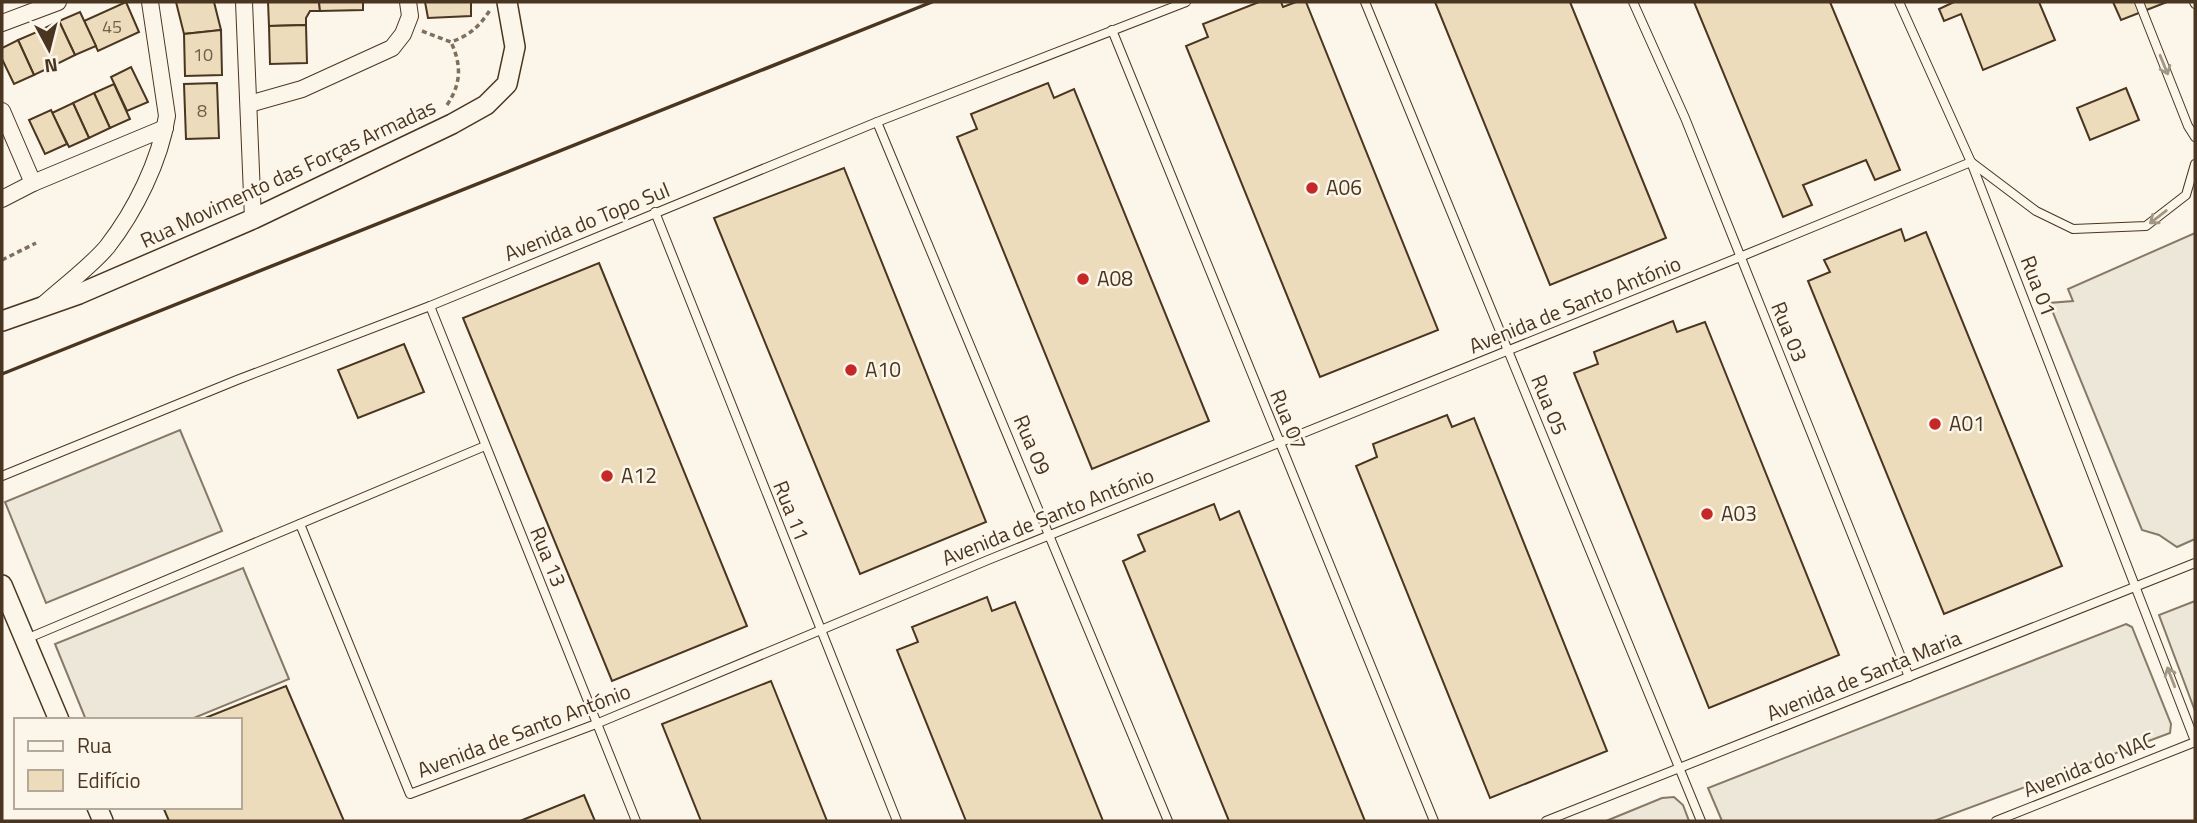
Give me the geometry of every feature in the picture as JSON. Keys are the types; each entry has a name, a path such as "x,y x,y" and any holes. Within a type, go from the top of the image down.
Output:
{"street":[{"path":"2,23 58,2"},
{"path":"39,308 106,248 142,194 165,128 167,109 150,2"},
{"path":"244,2 253,219"},
{"path":"248,104 302,89 392,48 407,25 410,16 408,2"},
{"name":"Rua Movimento das Forças Armadas","path":"2,321 79,294 253,219 486,105 507,84 516,47 499,5"},
{"path":"2,111 33,183"},
{"path":"2,199 33,183 165,128"},
{"path":"2,585 59,718"}],"lane":[{"name":"Avenida do Topo Sul","path":"2,476 237,380 430,306 877,122 1186,2"},
{"name":"Rua 05","path":"1364,2 1700,821"},
{"name":"Rua 03","path":"1633,2 1685,118 1909,677"},
{"name":"Rua 01","path":"1899,2 1971,162 2195,741"},
{"path":"2139,2 2195,137"},
{"name":"Rua 07","path":"1112,30 1434,821"},
{"name":"Rua 09","path":"877,122 1051,534 1168,821"},
{"name":"Avenida de Santo António","path":"300,524 410,794 596,724 1051,534 1971,162"},
{"path":"1971,162 2036,211 2073,229 2146,226 2186,195 2195,164"},
{"name":"Rua 11","path":"654,212 897,821"},
{"name":"Rua 13","path":"430,306 636,821"},
{"path":"25,640 485,446"},
{"name":"Avenida de Santa Maria","path":"1546,821 2195,563"},
{"name":"Avenida do NAC","path":"1996,821 2195,741"}],"path":[{"path":"407,25 451,42 469,36 499,5"},
{"path":"436,131 460,79 457,56 451,42"},
{"path":"2,260 36,243"}],"shaded area":[{"path":"2195,233 2195,539 2177,547 2159,535 2142,530 2049,303 2073,301 2068,289"},
{"path":"180,430 222,531 46,603 5,502"},
{"path":"243,568 289,679 194,718 85,718 55,644"},
{"path":"2195,601 2195,711 2159,615"},
{"path":"2126,624 2132,627 2171,724 2170,733 1934,821 1722,821 1708,788"},
{"path":"1674,797 1683,805 1689,821 1606,821 1662,798"}],"building":[{"path":"126,2 139,32 98,51 84,21"},
{"path":"176,2 214,2 221,30 184,34"},
{"path":"268,2 319,2 320,11 310,11 306,25 269,26"},
{"path":"319,2 363,2 363,10 320,11"},
{"path":"425,2 471,2 471,16 428,18"},
{"name":"A06","path":"1259,2 1281,2 1283,7 1296,2 1306,2 1438,330 1320,377 1186,46 1208,37 1203,24"},
{"path":"1435,2 1570,2 1666,238 1550,285"},
{"path":"1694,2 1830,2 1900,170 1875,180 1866,160 1803,185 1812,205 1783,217"},
{"path":"1954,2 2039,2 2055,40 1983,70 1961,14 1944,21 1939,9"},
{"path":"2113,2 2167,2 2121,20"},
{"path":"80,12 96,46 75,55 59,21"},
{"path":"59,21 75,55 55,65 39,31"},
{"path":"306,25 307,63 270,64 269,26"},
{"path":"221,30 222,75 185,76 184,34"},
{"path":"39,31 55,65 34,75 18,40"},
{"path":"18,40 34,75 14,84 2,59 2,48"},
{"path":"131,67 148,102 127,111 111,77"},
{"path":"217,83 219,138 186,139 184,84"},
{"name":"A08","path":"1048,83 1054,98 1074,89 1209,421 1092,469 957,137 977,129 971,114"},
{"path":"114,84 130,119 110,128 94,93"},
{"path":"2126,88 2139,120 2090,140 2077,108"},
{"path":"94,93 110,128 89,138 73,103"},
{"path":"73,103 89,138 69,147 52,113"},
{"path":"51,110 67,144 45,154 29,120"},
{"name":"A10","path":"844,168 986,522 860,574 714,218"},
{"name":"A01","path":"1901,229 1905,241 1926,232 2062,566 1944,614 1808,281 1830,272 1824,260"},
{"name":"A12","path":"599,263 747,626 612,681 463,318"},
{"name":"A03","path":"1673,321 1677,332 1705,322 1839,655 1709,708 1574,373 1598,364 1594,352"},
{"path":"404,344 424,392 358,418 338,370"},
{"path":"1447,415 1452,427 1474,418 1607,751 1490,798 1356,466 1377,457 1373,444"},
{"path":"1214,504 1220,520 1239,511 1365,821 1229,821 1123,561 1145,551 1138,535"},
{"path":"987,597 992,611 1015,602 1103,821 966,821 897,650 918,642 912,627"},
{"path":"771,681 827,821 701,821 662,724"},
{"path":"286,686 344,821 169,821 164,809 242,809 242,718 205,718"},
{"path":"584,795 595,821 520,821"}],"wall":[{"path":"2,374 932,2"}],"place":[{"name":"A06","path":"1312,188"},
{"name":"A08","path":"1083,279"},
{"name":"A10","path":"851,370"},
{"name":"A01","path":"1935,424"},
{"name":"A12","path":"607,476"},
{"name":"A03","path":"1707,514"}]}
